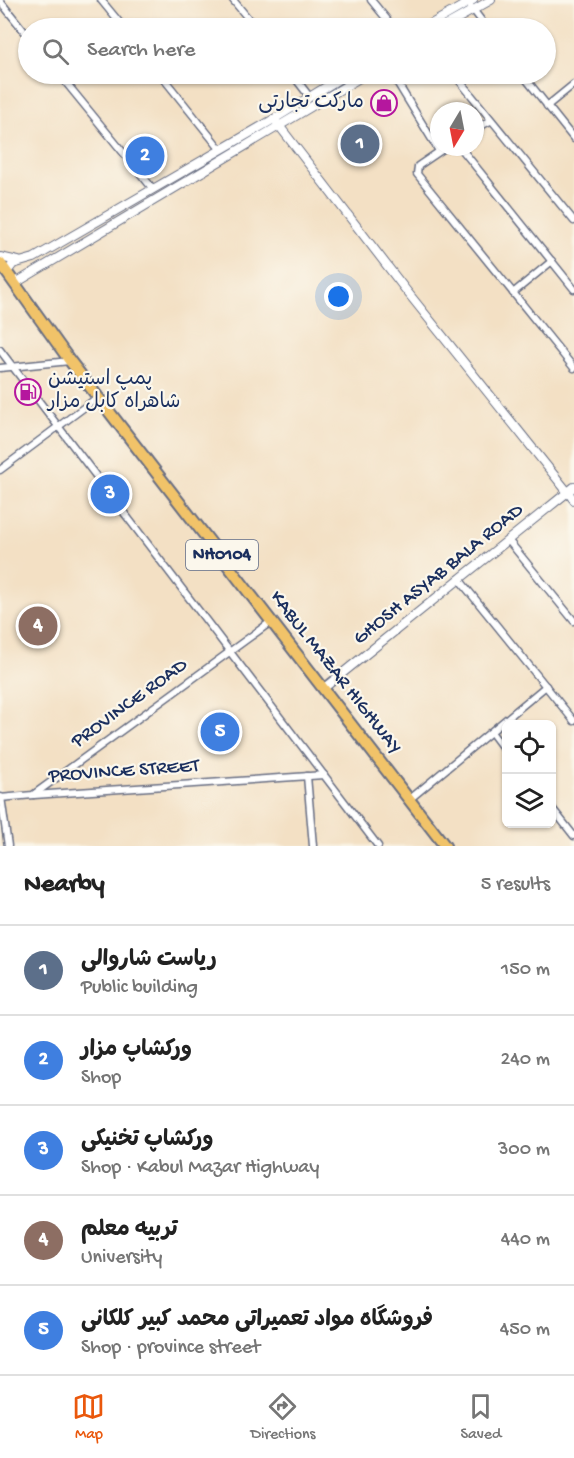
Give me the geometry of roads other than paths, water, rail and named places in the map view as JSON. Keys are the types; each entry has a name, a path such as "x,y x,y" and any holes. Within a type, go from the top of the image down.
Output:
{"highway":[{"name":"KABUL MAZAR HIGHWAY","path":"0,263 70,361 446,846"}],"street":[{"path":"101,0 116,18"},
{"path":"233,0 248,18"},
{"path":"371,0 386,18"},
{"path":"459,18 491,0"},
{"path":"0,1 18,24"},
{"path":"441,18 471,1 473,10 479,18"},
{"path":"67,84 153,189"},
{"path":"168,84 221,150"},
{"path":"300,84 309,96"},
{"path":"330,84 309,96 276,122 19,280 10,276 13,264 34,258 221,150 276,122 347,84"},
{"path":"399,84 430,130"},
{"path":"462,84 574,221"},
{"path":"530,84 574,139"},
{"path":"547,106 574,84"},
{"path":"484,124 490,121"},
{"path":"276,122 571,489 574,500"},
{"path":"433,156 418,166 417,174 574,368"},
{"path":"467,156 574,289"},
{"path":"0,257 22,262"},
{"path":"513,293 552,261"},
{"path":"27,275 25,282 28,303"},
{"path":"0,350 378,846"},
{"path":"0,368 70,361"},
{"path":"0,470 42,436 59,427 98,397"},
{"name":"GHOSH ASYAB BALA ROAD","path":"324,688 571,489"},
{"path":"508,540 574,621"},
{"path":"459,579 574,720"},
{"name":"PROVINCE ROAD","path":"33,795 272,621"},
{"path":"410,799 546,686"},
{"path":"490,732 502,746"},
{"name":"PROVINCE STREET","path":"33,795 324,775"},
{"path":"307,776 313,846"},
{"path":"8,846 0,797 33,795"},
{"path":"556,813 574,836"}],"place":[{"name":"مارکت تجارتی","path":"384,103"},
{"name":"ریاست شاروالی","path":"360,144"},
{"name":"ورکشاپ مزار","path":"145,156"},
{"name":"پمپ استیشن شاهراه کابل مزار","path":"28,392"},
{"name":"ورکشاپ تخنیکی","path":"110,494"},
{"name":"تربیه معلم","path":"38,626"},
{"name":"فروشگاه مواد تعمیراتی محمد کبیر کلکانی","path":"220,732"}]}
